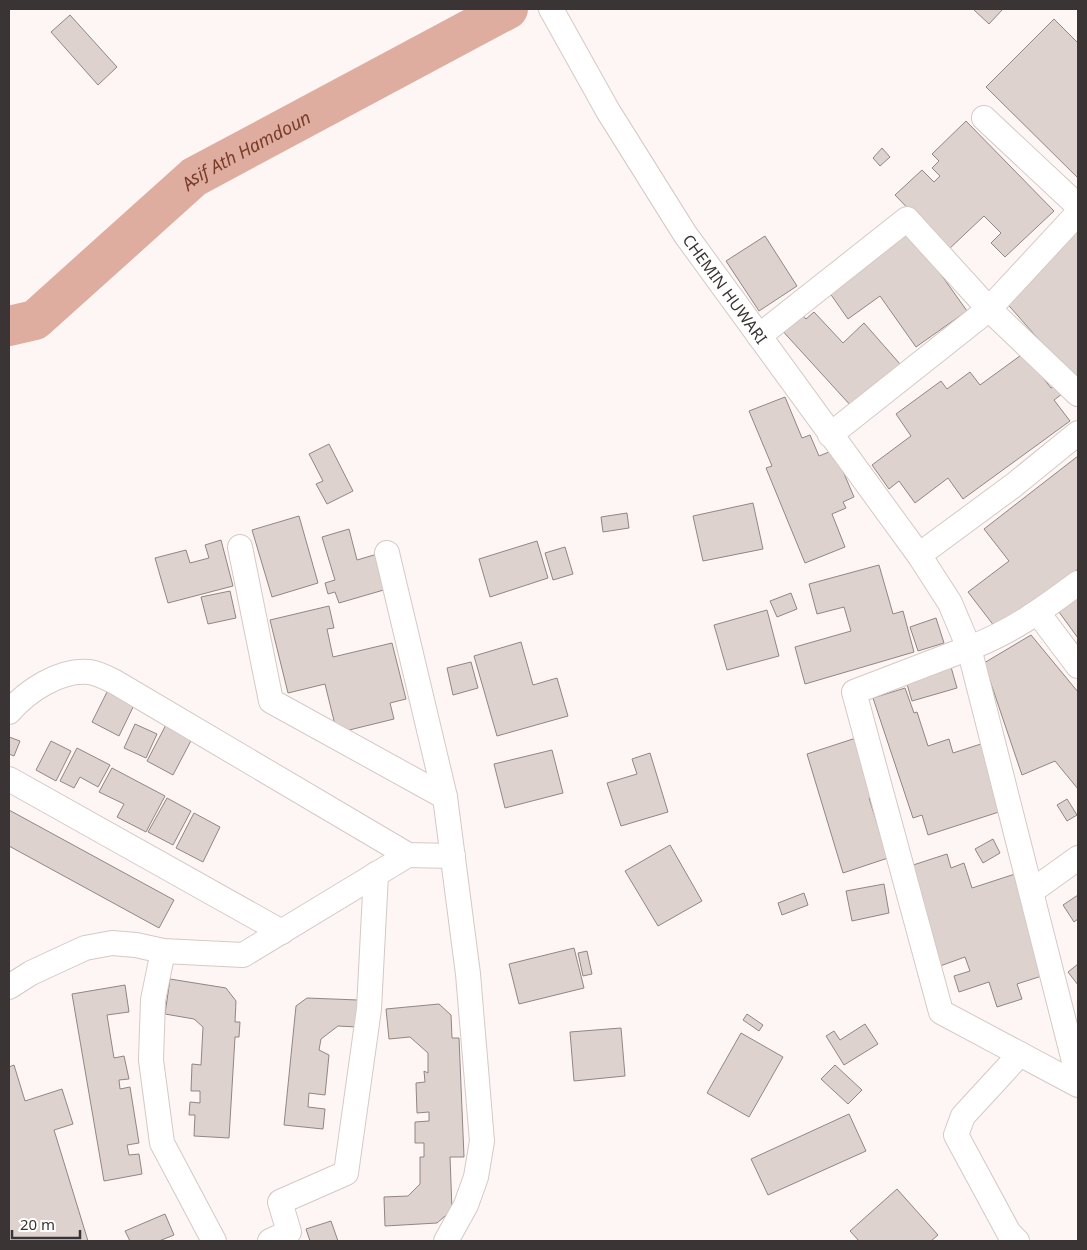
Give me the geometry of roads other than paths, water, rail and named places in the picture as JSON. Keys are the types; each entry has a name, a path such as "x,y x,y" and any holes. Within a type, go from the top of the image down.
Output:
{"street":[{"name":"CHEMIN HUWARI","path":"551,9 608,111 685,234 830,435 920,555 950,603 969,648 1078,1077"},
{"path":"984,118 1078,206"},
{"path":"830,435 989,309 1078,213"},
{"path":"759,336 907,219 989,309 1078,394"},
{"path":"920,555 1014,485 1078,434"},
{"path":"240,547 271,701 445,797"},
{"path":"387,552 445,797 468,974 482,1141 476,1177 466,1205 446,1241"},
{"path":"1078,583 1038,613 996,638 854,692 941,1012 1078,1085"},
{"path":"1038,613 1078,666"},
{"path":"9,712 19,700 67,672 91,672 115,682 408,855 453,856"},
{"path":"9,779 282,932"},
{"path":"9,988 31,973 85,948 112,943 136,945 164,951 243,955 408,855"},
{"path":"1032,891 1076,866"},
{"path":"270,1241 289,1232 280,1202 346,1173 369,1009 376,874"},
{"path":"164,951 153,1000 151,1060 162,1143 214,1241"},
{"path":"1016,1241 1009,1233 956,1135 963,1116 1020,1054"}],"waterway":[{"name":"Asif Ath Hamdoun","path":"9,326 35,320 194,177 508,9"}]}
